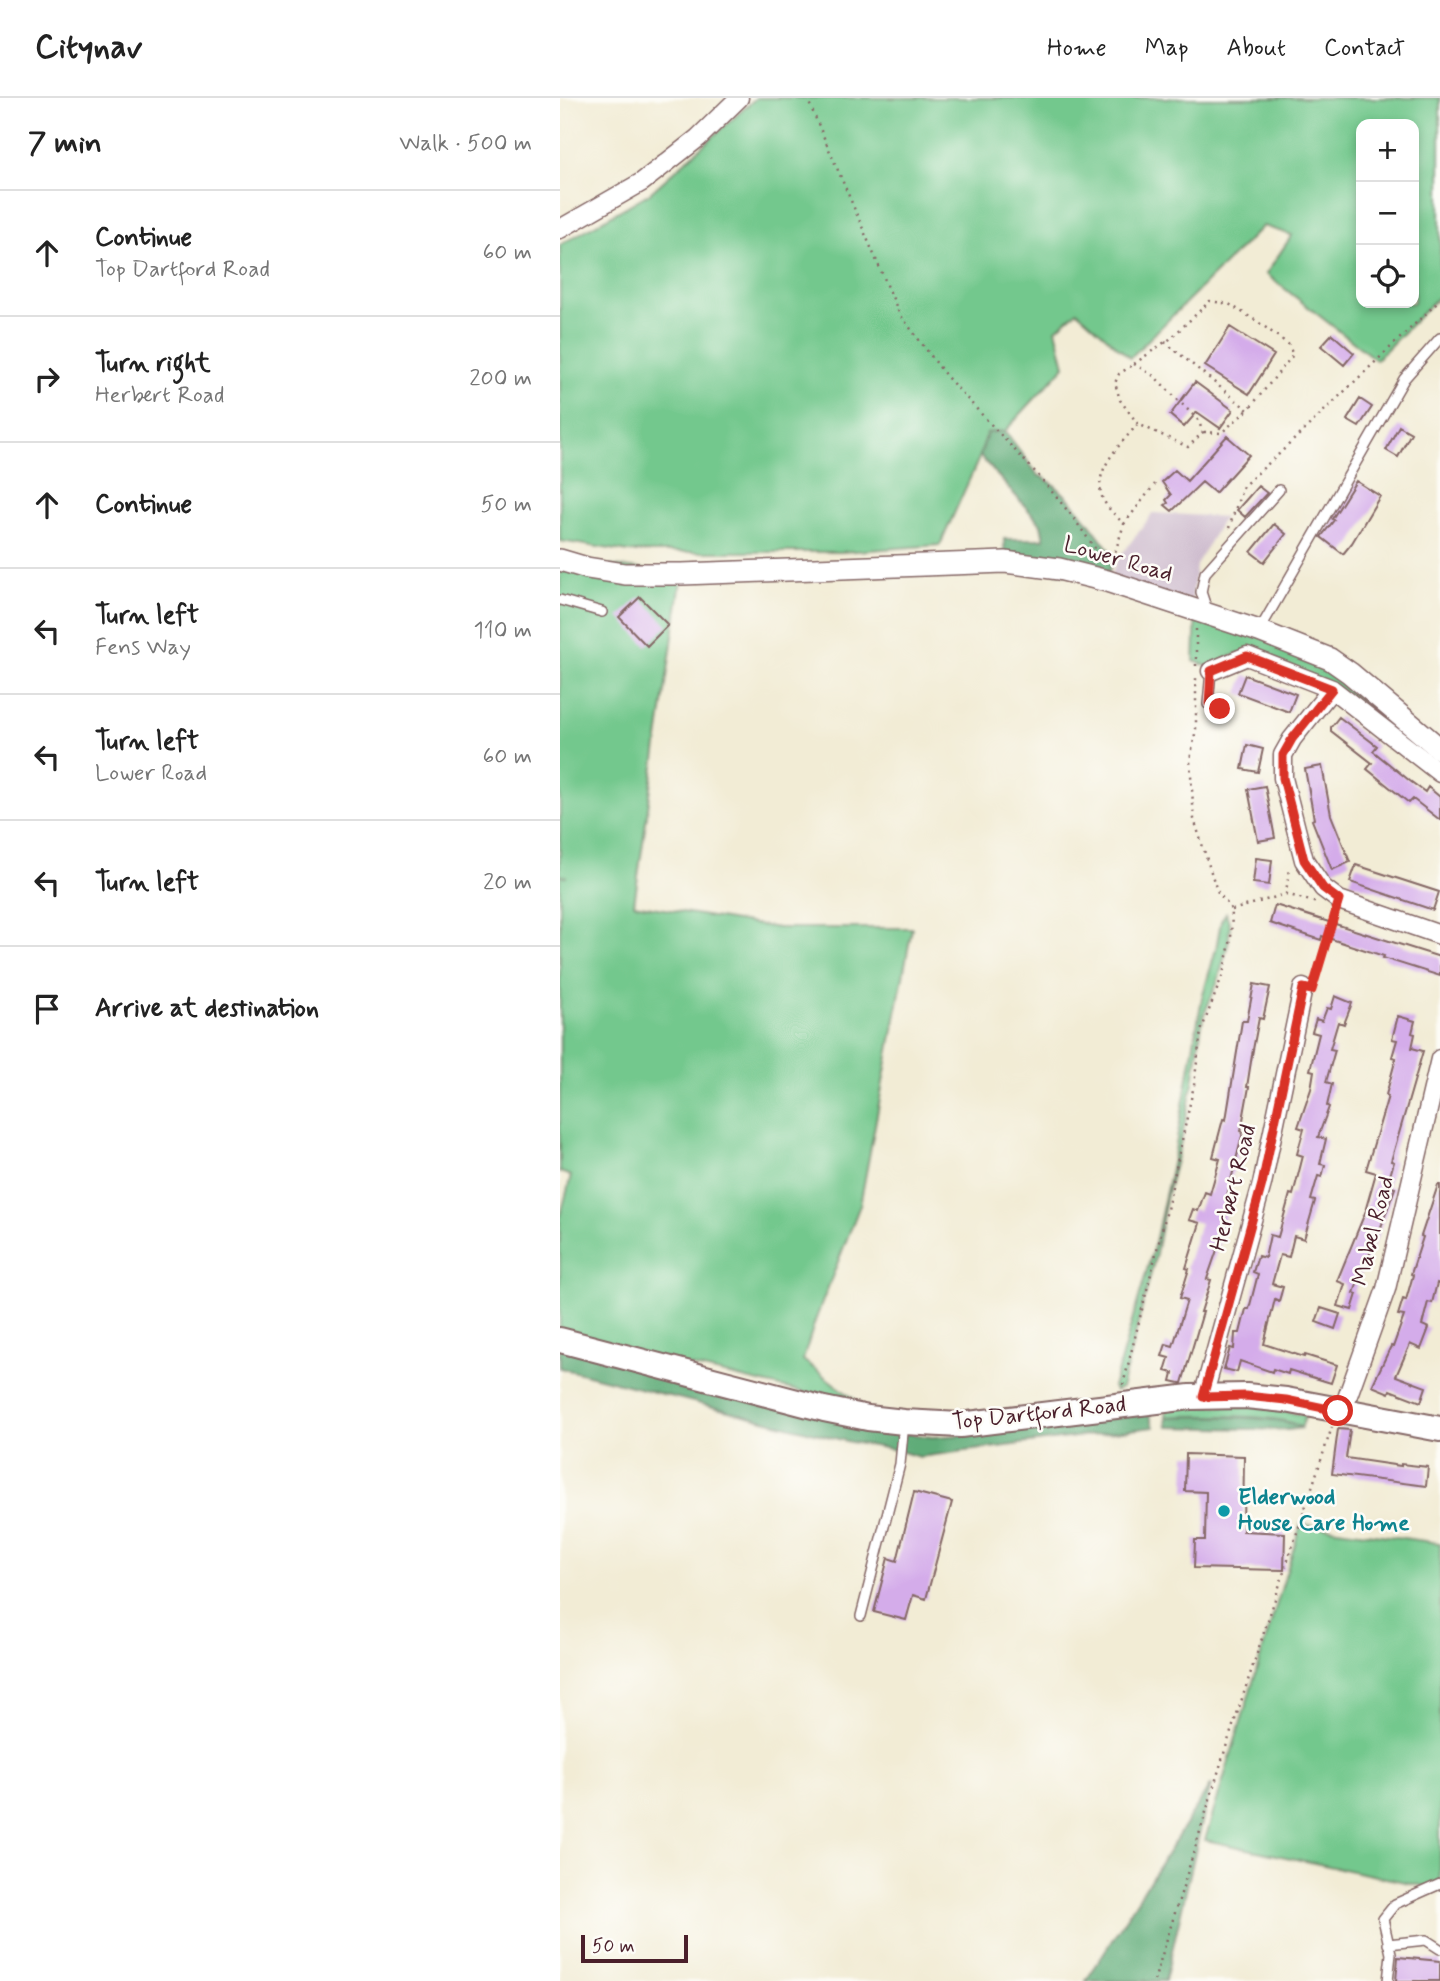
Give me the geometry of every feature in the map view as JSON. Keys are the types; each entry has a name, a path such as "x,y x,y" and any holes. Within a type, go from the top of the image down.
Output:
{"main road":[{"name":"Top Dartford Road","path":"560,1340 868,1419 960,1425 1203,1397 1246,1396 1286,1400 1440,1429"}],"street":[{"path":"560,229 642,182 698,138 739,98"},
{"name":"Lower Road","path":"560,560 587,568 625,574 1004,562 1059,569 1259,631 1331,659 1440,749"},
{"path":"1211,671 1247,656 1332,689 1440,773"},
{"path":"1332,689 1292,739 1283,755 1283,778 1304,860 1338,904 1440,935"},
{"name":"Herbert Road","path":"1203,1397 1262,1184 1303,988"},
{"name":"Mabel Road","path":"1340,1411 1386,1289 1440,1059"}],"lane":[{"path":"1259,631 1404,379 1440,338"},
{"path":"1208,615 1201,592 1205,573 1279,490"},
{"path":"560,600 602,612"},
{"path":"1211,671 1209,704 1220,709"},
{"path":"861,1616 900,1464 904,1422"},
{"path":"1388,1981 1391,1954 1383,1919 1395,1904 1440,1884"},
{"path":"1388,1944 1426,1940 1440,1949"}],"path":[{"path":"807,98 900,313 946,376 1038,475 1104,560"},
{"path":"1232,520 1243,486 1440,300"},
{"path":"1210,301 1229,304 1258,322 1288,344 1293,355 1248,410 1221,433 1203,432 1188,447 1138,424 1120,400 1115,383 1119,374 1134,364 1165,342 1210,301"},
{"path":"1165,342 1248,410"},
{"path":"1134,364 1154,376 1198,420 1203,432"},
{"path":"1124,524 1104,502 1102,472 1110,457 1138,424"},
{"path":"1107,582 1124,524 1155,484"},
{"path":"1116,1406 1166,1214 1194,1085 1201,1031 1223,974 1231,939 1232,910 1217,891 1194,820 1190,760 1196,729"},
{"path":"1286,894 1290,850 1299,841"},
{"path":"1232,910 1286,894 1338,904 1312,990 1303,988"},
{"path":"1154,1981 1226,1747 1340,1411"}],"shaded area":[{"path":"1153,513 1224,517 1196,565 1192,600 1108,582 1118,559"}],"green space":[{"path":"756,98 1440,98 1440,295 1376,360 1266,274 1292,235 1263,226 1130,358 1077,311 1056,329 1065,366 1005,431 987,433 980,456 940,545 841,552 629,552 560,541 560,245 650,193"},
{"path":"1005,431 1038,475 1069,499 1113,555 1107,581 1005,563 1004,539 1044,539 1041,524 980,456 987,433"},
{"path":"560,560 682,574 634,904 778,928 912,928 860,1205 815,1321 803,1360 863,1406 560,1336 560,1218 571,1176 560,1172 560,876 567,877 560,875"},
{"path":"1196,611 1330,660 1440,750 1440,772 1332,689 1238,653 1209,667 1194,661"},
{"path":"1226,913 1230,926 1228,944 1218,981 1203,1017 1193,1082 1156,1254 1122,1385 1115,1391 1113,1387 1155,1242 1175,1150 1202,998 1221,921"},
{"path":"560,1342 876,1429 932,1437 1149,1414 1154,1427 919,1457 560,1368"},
{"path":"1248,1405 1306,1415 1301,1428 1291,1423 1258,1418 1166,1417 1167,1407"},
{"path":"1166,1417 1268,1419 1301,1428 1167,1427"},
{"path":"1301,1524 1440,1543 1440,1884 1433,1888 1205,1840"},
{"path":"1211,1784 1165,1981 1086,1981"}],"building":[{"path":"1230,327 1274,355 1249,394 1205,366"},
{"path":"1332,334 1354,353 1344,365 1321,346"},
{"path":"1195,382 1233,410 1220,428 1197,412 1184,427 1170,415"},
{"path":"1360,399 1372,407 1359,427 1347,420"},
{"path":"1399,426 1411,433 1398,457 1386,450"},
{"path":"1227,436 1249,455 1215,493 1202,482 1172,511 1165,505 1171,495 1162,482 1175,470 1187,481"},
{"path":"1356,481 1380,496 1343,554 1321,537"},
{"path":"1258,486 1267,493 1245,517 1237,510"},
{"path":"1274,524 1286,534 1264,562 1251,552"},
{"path":"640,597 668,625 647,646 619,617"},
{"path":"1245,675 1296,694 1289,712 1238,693"},
{"path":"1339,717 1377,746 1373,751 1410,781 1425,792 1428,787 1440,797 1440,820 1413,799 1409,803 1367,769 1372,763 1331,731"},
{"path":"1247,745 1263,749 1258,772 1242,769"},
{"path":"1322,766 1331,815 1350,862 1332,870 1312,820 1314,819 1305,769"},
{"path":"1265,786 1275,838 1258,841 1248,789"},
{"path":"1256,858 1272,860 1269,885 1253,883"},
{"path":"1356,865 1439,892 1433,910 1350,882"},
{"path":"1275,905 1440,957 1440,976 1322,936 1321,940 1270,923"},
{"path":"1254,984 1270,987 1263,1019 1259,1018 1252,1055 1241,1131 1243,1132 1226,1200 1224,1220 1227,1221 1207,1279 1211,1280 1203,1312 1180,1383 1171,1381 1173,1373 1165,1371 1169,1358 1162,1356 1166,1344 1173,1346 1187,1300 1180,1298 1200,1223 1189,1220 1193,1209 1198,1211 1205,1192 1210,1194 1220,1159 1213,1157 1223,1119 1226,1120 1242,1021 1247,1021"},
{"path":"1335,996 1352,1003 1344,1024 1338,1022 1330,1049 1335,1050 1326,1082 1332,1084 1327,1106 1329,1107 1318,1137 1326,1139 1320,1164 1325,1165 1322,1177 1318,1176 1311,1200 1315,1201 1304,1239 1294,1236 1289,1257 1280,1255 1272,1284 1283,1287 1279,1301 1275,1299 1264,1344 1337,1365 1331,1383 1289,1370 1288,1374 1273,1369 1272,1372 1240,1361 1237,1372 1224,1369 1230,1348 1234,1349 1235,1333 1240,1333 1246,1309 1249,1309 1258,1274 1253,1272 1258,1256 1265,1258 1270,1235 1278,1237 1290,1194 1293,1195 1303,1156 1297,1154 1304,1129 1298,1127 1311,1089 1314,1071 1310,1070 1319,1034 1312,1032 1316,1019 1322,1021 1327,1008 1331,1009"},
{"path":"1398,1016 1415,1021 1412,1048 1423,1051 1391,1161 1394,1162 1387,1186 1395,1188 1362,1270 1354,1293 1357,1294 1352,1310 1338,1306 1345,1284 1337,1281 1367,1208 1376,1173 1366,1170 1388,1096 1386,1095 1396,1058 1392,1057 1397,1040 1392,1039"},
{"path":"1438,1185 1440,1284 1437,1283 1432,1303 1428,1302 1422,1325 1429,1328 1421,1349 1410,1344 1396,1376 1426,1387 1421,1402 1372,1386 1391,1346 1393,1347 1404,1316 1398,1315 1403,1299 1406,1300 1423,1237 1421,1236"},
{"path":"1321,1308 1340,1314 1335,1329 1316,1322"},
{"path":"1338,1429 1350,1430 1346,1458 1428,1467 1426,1486 1332,1474"},
{"name":"Elderwood House Care Home","path":"1186,1454 1244,1456 1243,1531 1285,1533 1284,1570 1194,1568 1195,1540 1205,1540 1206,1492 1185,1491"},
{"path":"914,1492 952,1502 926,1599 913,1595 906,1620 874,1612 888,1558 897,1561"},
{"path":"1398,1957 1440,1961 1440,1981 1396,1981"}],"place":[{"name":"Elderwood House Care Home","path":"1224,1511"}],"route":[{"path":"1220,709 1209,704 1211,671 1247,656 1332,689 1292,739 1283,755 1283,778 1304,860 1323,888 1339,900 1312,990 1303,988 1262,1184 1203,1397 1246,1396 1286,1400 1338,1411"}]}
